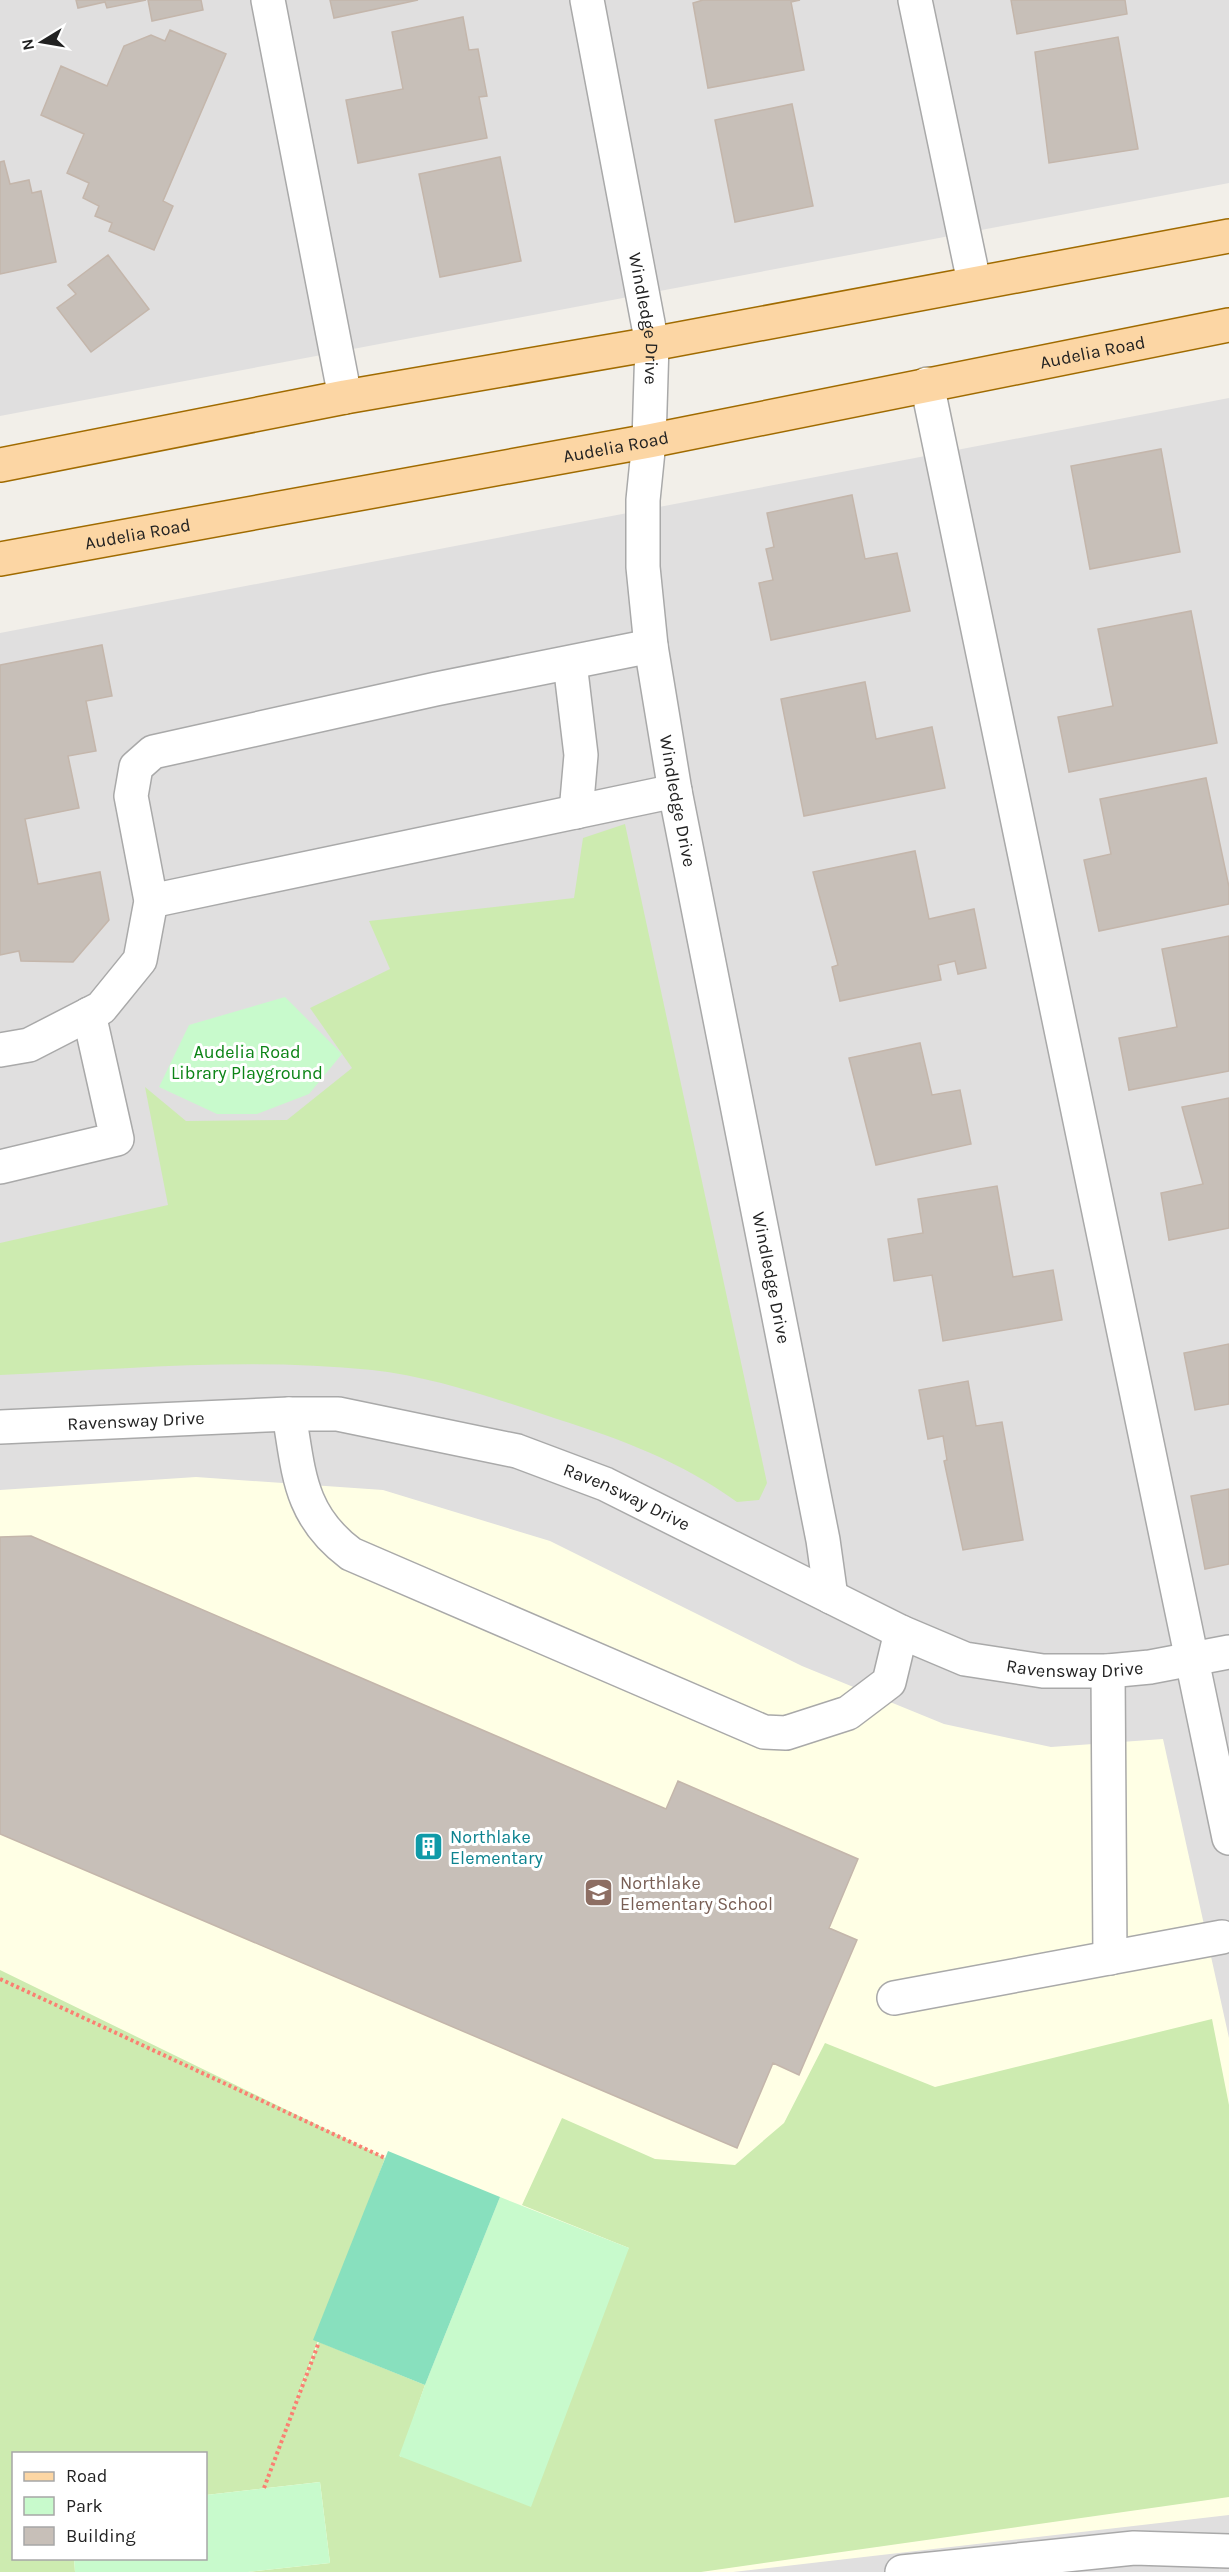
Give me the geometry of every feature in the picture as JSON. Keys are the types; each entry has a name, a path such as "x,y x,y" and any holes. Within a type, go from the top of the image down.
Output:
{"main road":[{"path":"0,465 345,398 652,344 1229,236"},
{"name":"Audelia Road","path":"0,559 649,441 927,384 1229,326"}],"street":[{"path":"268,0 345,398"},
{"name":"Windledge Drive","path":"586,0 652,344 649,441 643,500 643,567 651,646 675,790 823,1540 831,1597"},
{"path":"915,0 975,282"},
{"path":"927,384 1229,1838"},
{"path":"14,1047 101,1008 140,960 151,901 131,796 136,767 153,752 425,692 651,646"},
{"path":"570,663 581,755 576,812"},
{"path":"151,901 675,790"},
{"path":"0,1167 117,1139 89,1014"},
{"path":"289,1414 301,1484 308,1506 334,1541 351,1554 764,1732 786,1733 848,1713 890,1682 902,1632"},
{"name":"Ravensway Drive","path":"0,1427 289,1414 339,1414 517,1451 605,1485 902,1632 965,1659 1043,1671 1108,1671 1191,1660 1229,1652"},
{"path":"1108,1671 1110,1958"},
{"path":"894,1998 1222,1937"},
{"path":"902,2572 1134,2548 1229,2551"}],"path":[{"path":"0,1978 385,2158"},
{"path":"264,2488 319,2342"}],"shaded area":[{"path":"0,0 1229,0 1229,183 0,416"},
{"path":"1229,398 1229,2572 0,2572 0,633"},
{"name":"Northlake Elementary School","path":"196,1477 383,1490 550,1541 802,1666 944,1724 1051,1747 1163,1739 1229,2038 1229,2515 733,2572 0,2572 0,1490"}],"green space":[{"path":"625,824 767,1483 759,1500 737,1502 673,1463 604,1435 465,1390 395,1373 326,1366 233,1364 0,1375 0,1243 168,1205 145,1087 186,1121 287,1120 352,1068 310,1008 390,969 369,921 574,898 583,838"},
{"name":"Audelia Road Library Playground","path":"285,997 342,1054 309,1094 257,1114 217,1114 159,1087 189,1025"},
{"path":"0,1970 385,2158 291,2414 319,2342 425,2385 400,2457 629,2248 522,2205 562,2118 655,2159 735,2165 784,2123 825,2043 935,2087 1212,2019 1229,2105 1229,2497 701,2572 248,2572 330,2563 320,2482 207,2495 207,2452 12,2452 12,2560 74,2560 75,2572 0,2572"},
{"path":"388,2151 500,2197 425,2385 313,2340"},
{"path":"500,2197 629,2248 531,2507 399,2456"},
{"path":"320,2482 330,2563 248,2572 75,2572 74,2560 207,2560 207,2495"}],"building":[{"path":"76,0 146,0 107,8 105,2 78,8"},
{"path":"148,0 201,0 203,10 152,21"},
{"path":"330,0 418,0 334,18"},
{"path":"703,0 800,0 791,2 804,70 708,88 693,3"},
{"path":"1011,0 1125,0 1127,14 1017,34"},
{"path":"463,17 469,50 478,49 487,96 479,97 487,138 358,163 346,100 403,89 392,32"},
{"path":"170,30 226,54 163,201 173,206 154,250 109,231 112,223 95,216 99,206 83,198 89,183 67,173 84,134 41,115 61,66 107,86 124,46 151,35 165,41"},
{"path":"1118,37 1138,149 1049,163 1035,52"},
{"path":"792,104 813,206 735,222 715,120"},
{"path":"500,157 521,261 440,277 419,174"},
{"path":"4,161 10,184 29,180 32,193 41,191 56,262 0,274 0,162"},
{"path":"108,255 149,309 91,352 57,308 76,294 68,285"},
{"path":"1161,449 1180,552 1090,569 1071,466"},
{"path":"852,495 865,559 897,553 910,611 771,640 759,583 773,580 766,549 774,547 767,513"},
{"path":"1191,611 1217,743 1069,772 1058,717 1113,706 1098,629"},
{"path":"102,645 112,696 86,701 96,751 68,756 79,808 25,819 38,884 100,872 109,920 73,962 21,961 19,951 0,955 0,665"},
{"path":"865,682 876,739 932,727 945,788 804,816 781,699"},
{"path":"1206,778 1229,887 1229,904 1099,931 1084,860 1111,854 1100,799"},
{"path":"915,851 929,919 974,909 986,968 958,974 955,961 938,965 941,980 840,1001 832,967 838,965 813,872"},
{"path":"1229,936 1229,1071 1129,1090 1119,1038 1177,1027 1162,949"},
{"path":"920,1043 932,1095 960,1090 971,1144 876,1165 849,1058"},
{"path":"1229,1098 1229,1228 1169,1240 1161,1193 1203,1184 1182,1107"},
{"path":"997,1186 1013,1277 1053,1270 1062,1320 943,1341 932,1275 894,1281 888,1239 923,1233 918,1199"},
{"path":"1229,1344 1229,1404 1195,1410 1184,1353"},
{"path":"968,1381 976,1426 1002,1422 1023,1540 963,1550 944,1461 947,1460 943,1436 928,1439 919,1390"},
{"path":"1229,1489 1229,1564 1205,1569 1191,1496"},
{"name":"Northlake Elementary","path":"31,1536 666,1809 678,1781 858,1859 829,1928 857,1940 799,2075 773,2063 737,2148 0,1834 0,1537"}],"place":[{"name":"Northlake Elementary","path":"429,1847"},
{"name":"Northlake Elementary School","path":"599,1893"}]}
